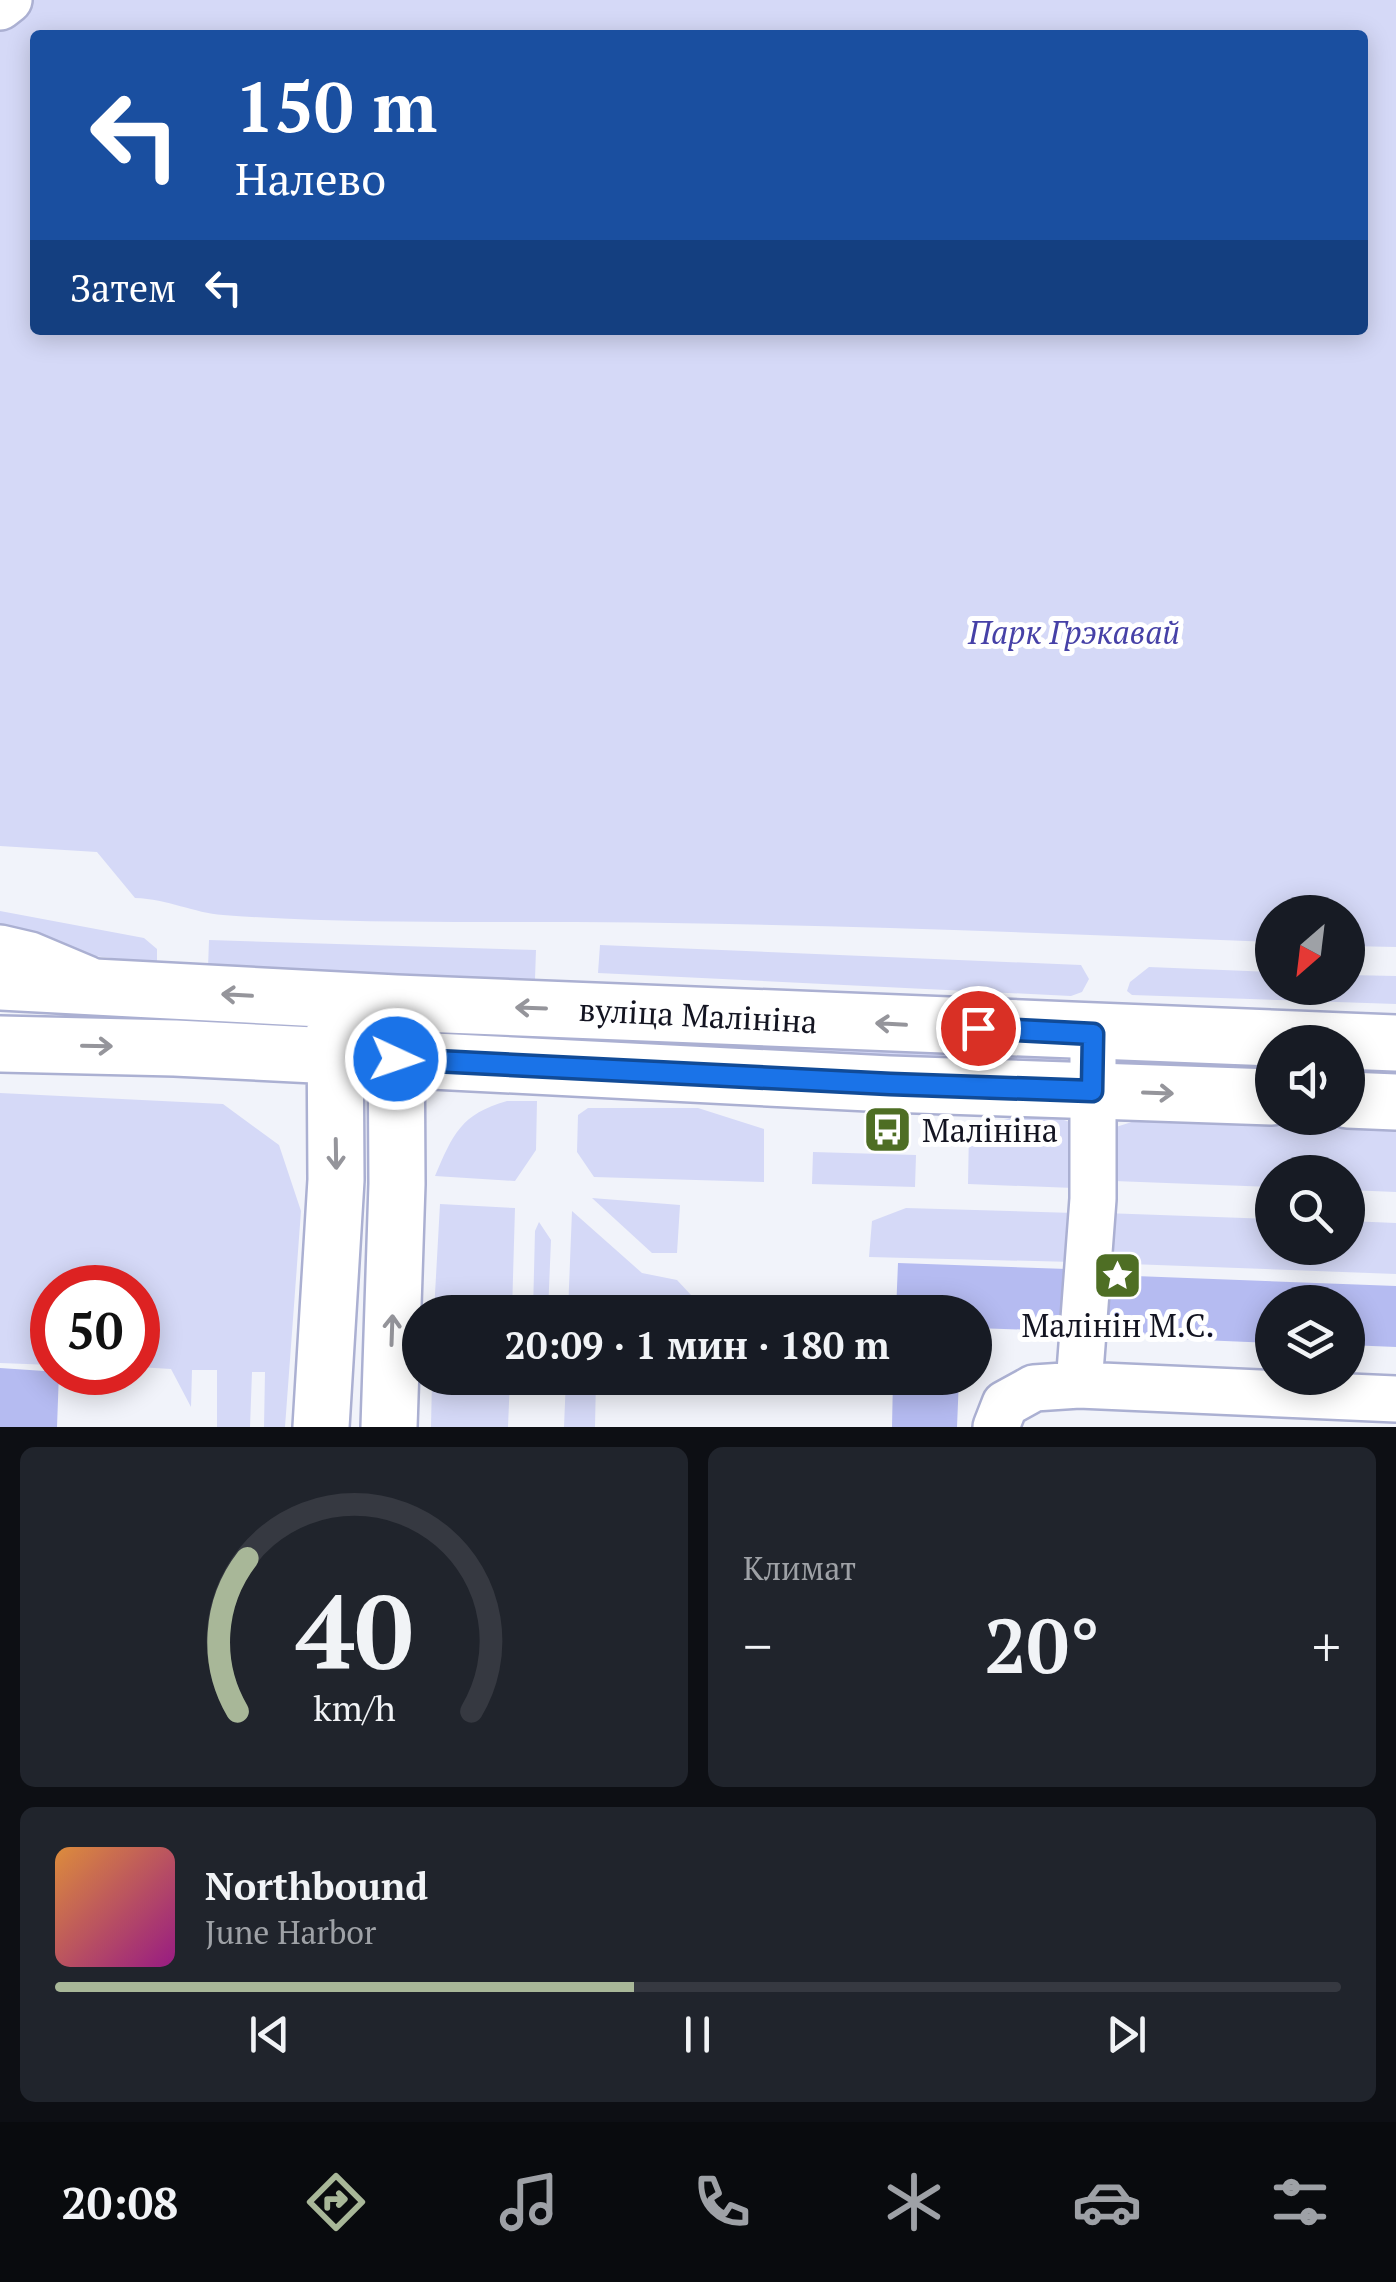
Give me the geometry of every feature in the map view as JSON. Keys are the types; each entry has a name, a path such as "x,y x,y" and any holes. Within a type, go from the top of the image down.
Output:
{"main road":[{"name":"вуліца Малініна","path":"0,982 1093,1034 1396,1043"},
{"path":"321,1427 336,1180 334,1000"},
{"path":"389,1427 396,1003"},
{"name":"вуліца Малініна","path":"0,1044 176,1048 890,1084 1255,1097"},
{"path":"1365,1101 1396,1102"}],"street":[{"path":"0,7 9,0"},
{"path":"0,948 30,955 108,988"},
{"path":"1080,1385 1093,1199 1093,1034"},
{"path":"996,1427 1005,1404 1034,1388 1080,1385 1266,1410 1396,1399"}],"green space":[{"name":"Парк Грэкавай","path":"0,0 1396,0 1396,947 1365,946 1365,895 1255,895 1255,941 820,926 279,918 223,915 135,898 97,852 0,846"},
{"path":"0,911 144,938 157,949 157,963 66,953 0,933"},
{"path":"209,940 536,950 535,979 208,968"},
{"path":"600,945 1081,965 1089,979 1082,992 1071,996 598,973"},
{"path":"1149,967 1255,971 1255,999 1132,995 1127,991 1130,982"},
{"path":"1365,975 1396,976 1396,1004 1365,1003"},
{"path":"583,1034 1061,1057 1061,1063 583,1055"},
{"path":"0,1093 223,1104 279,1145 301,1211 285,1427 264,1427 265,1372 252,1372 250,1427 217,1427 217,1370 192,1370 191,1407 171,1369 160,1368 160,1265 30,1265 30,1364 0,1363"},
{"path":"507,1101 537,1101 536,1150 515,1181 435,1176 460,1128 479,1112"},
{"path":"588,1108 698,1108 764,1129 764,1182 594,1177 577,1152 578,1115"},
{"path":"1036,1111 1070,1122 1079,1131 1074,1188 968,1184 969,1130"},
{"path":"1138,1120 1255,1124 1255,1135 1365,1135 1365,1128 1396,1129 1396,1192 1365,1191 1365,1155 1255,1155 1255,1186 1114,1181 1116,1127"},
{"path":"813,1152 916,1155 915,1187 812,1184"},
{"path":"592,1198 680,1205 677,1253 652,1253"},
{"path":"440,1204 515,1208 512,1295 435,1295"},
{"path":"906,1208 1074,1213 1074,1262 869,1257 872,1221"},
{"path":"572,1211 642,1273 677,1280 691,1295 569,1295"},
{"path":"1104,1213 1255,1218 1255,1265 1365,1265 1365,1222 1396,1223 1396,1274 1103,1263"},
{"path":"539,1222 551,1240 549,1295 533,1295 535,1231"},
{"path":"432,1395 509,1395 508,1427 431,1427"},
{"path":"565,1395 596,1395 595,1427 564,1427"}],"building":[{"path":"898,1263 1067,1269 1065,1331 992,1329 992,1295 897,1295"},
{"path":"1109,1275 1396,1286 1396,1347 1365,1346 1365,1285 1255,1285 1255,1342 1106,1336"},
{"path":"0,1368 30,1370 30,1395 58,1395 57,1427 0,1427"},
{"path":"893,1395 958,1395 957,1427 892,1427"}],"place":[{"name":"Малініна","path":"887,1130"},
{"name":"Малінін М.С.","path":"1118,1275"}],"route":[{"path":"396,1059 1092,1091 1093,1034 978,1028"}]}
